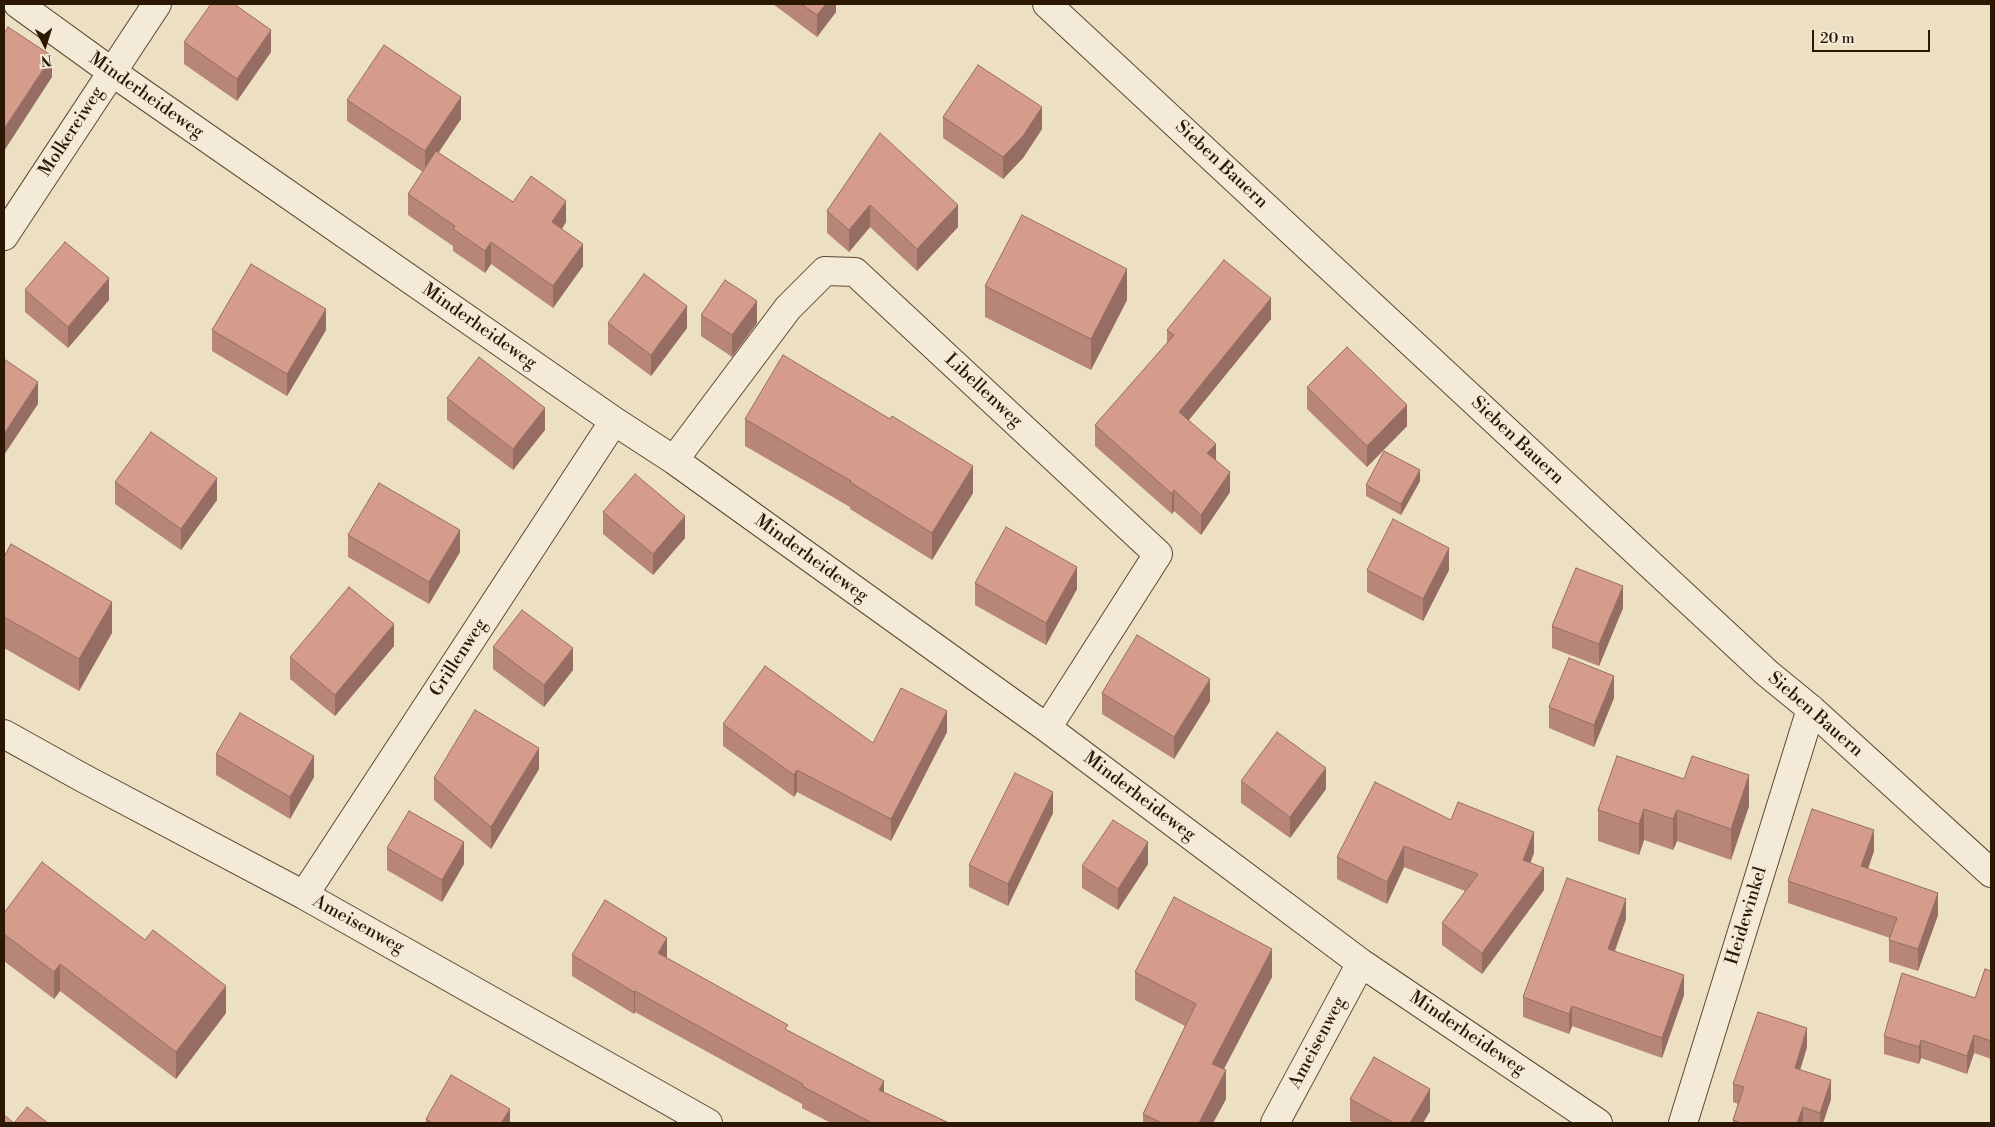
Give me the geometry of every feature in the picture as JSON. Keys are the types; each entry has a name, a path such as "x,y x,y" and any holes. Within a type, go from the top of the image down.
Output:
{"street":[{"name":"Minderheideweg","path":"18,4 112,72 614,421 674,460 1047,728 1361,962 1598,1123"},
{"name":"Molkereiweg","path":"4,236 157,4"},
{"name":"Sieben Bauern","path":"1047,4 1752,659 1811,709 1991,873"},
{"name":"Libellenweg","path":"674,460 788,308 826,272 855,272 1158,554 1047,728"},
{"name":"Grillenweg","path":"304,895 614,421"},
{"name":"Heidewinkel","path":"1683,1123 1811,709"},
{"name":"Ameisenweg","path":"4,734 304,895 708,1123"},
{"name":"Ameisenweg","path":"1275,1123 1361,962"}],"building":[{"path":"211,4 234,4 271,30 237,79 184,42"},
{"path":"801,4 826,4 817,15"},
{"path":"8,27 52,56 4,129 4,33"},
{"path":"384,45 461,97 425,151 347,100"},
{"path":"978,65 1042,107 1023,136 1003,157 943,117"},
{"path":"880,133 958,205 917,249 870,205 849,230 827,211"},
{"path":"436,151 513,202 531,176 566,201 552,222 583,244 553,286 491,242 485,251 453,229 455,226 408,194"},
{"path":"1022,215 1127,269 1091,339 985,286"},
{"path":"65,242 109,278 68,327 25,290"},
{"path":"1224,260 1271,298 1179,412 1216,444 1207,453 1230,472 1201,515 1174,490 1172,494 1095,425 1174,335 1167,330"},
{"path":"251,264 326,309 287,374 212,330"},
{"path":"644,274 687,306 651,355 608,323"},
{"path":"725,280 757,301 732,335 701,315"},
{"path":"1347,347 1407,405 1367,446 1307,387"},
{"path":"783,355 890,419 892,416 973,466 932,533 851,481 745,419"},
{"path":"479,357 545,408 513,449 447,398"},
{"path":"4,359 38,382 4,434"},
{"path":"151,432 217,478 181,529 115,482"},
{"path":"1384,451 1420,470 1401,504 1366,485"},
{"path":"635,474 685,516 653,554 603,512"},
{"path":"379,483 460,530 429,582 348,535"},
{"path":"1393,519 1449,548 1423,599 1367,570"},
{"path":"1006,527 1077,567 1046,623 975,583"},
{"path":"11,544 112,602 79,659 4,617 4,557"},
{"path":"1576,568 1623,586 1599,644 1552,626"},
{"path":"349,587 394,624 335,695 290,657"},
{"path":"522,610 573,648 544,685 493,647"},
{"path":"1137,635 1210,679 1174,737 1102,693"},
{"path":"1569,658 1614,676 1594,725 1549,707"},
{"path":"765,666 873,743 901,688 947,711 891,819 797,770 794,775 723,724"},
{"path":"475,710 539,748 491,827 434,778"},
{"path":"240,713 314,756 290,797 216,754"},
{"path":"1277,732 1326,768 1290,817 1241,781"},
{"path":"1617,756 1684,779 1692,756 1749,775 1731,829 1677,810 1673,819 1644,809 1639,824 1598,810"},
{"path":"1015,773 1053,792 1008,884 969,865"},
{"path":"1375,782 1451,820 1458,802 1534,832 1523,860 1544,868 1482,953 1442,923 1478,874 1404,846 1387,882 1337,857"},
{"path":"1812,809 1874,830 1861,866 1938,893 1918,949 1889,940 1897,918 1788,881"},
{"path":"409,811 464,842 442,880 387,848"},
{"path":"1113,820 1148,842 1118,889 1082,866"},
{"path":"42,862 145,940 153,930 226,986 176,1052 60,964 54,972 4,934 4,913"},
{"path":"1567,878 1626,899 1608,949 1684,975 1662,1038 1572,1006 1569,1014 1523,997"},
{"path":"1174,897 1272,949 1212,1064 1226,1070 1199,1123 1162,1123 1143,1114 1196,1004 1135,972"},
{"path":"605,900 667,938 658,953 788,1025 785,1029 884,1081 879,1090 949,1123 872,1123 634,992 572,955"},
{"path":"1985,969 1991,971 1991,1041 1974,1035 1967,1056 1921,1040 1919,1047 1884,1036 1902,973 1975,998"},
{"path":"1758,1012 1807,1028 1795,1068 1831,1080 1820,1113 1803,1107 1797,1123 1741,1123 1733,1120 1744,1087 1733,1084"},
{"path":"1374,1057 1430,1089 1410,1123 1394,1123 1350,1099"},
{"path":"451,1075 510,1109 501,1123 432,1123 426,1119"},
{"path":"27,1107 48,1123 14,1123"},
{"path":"4,1115 14,1123 4,1123"}]}
